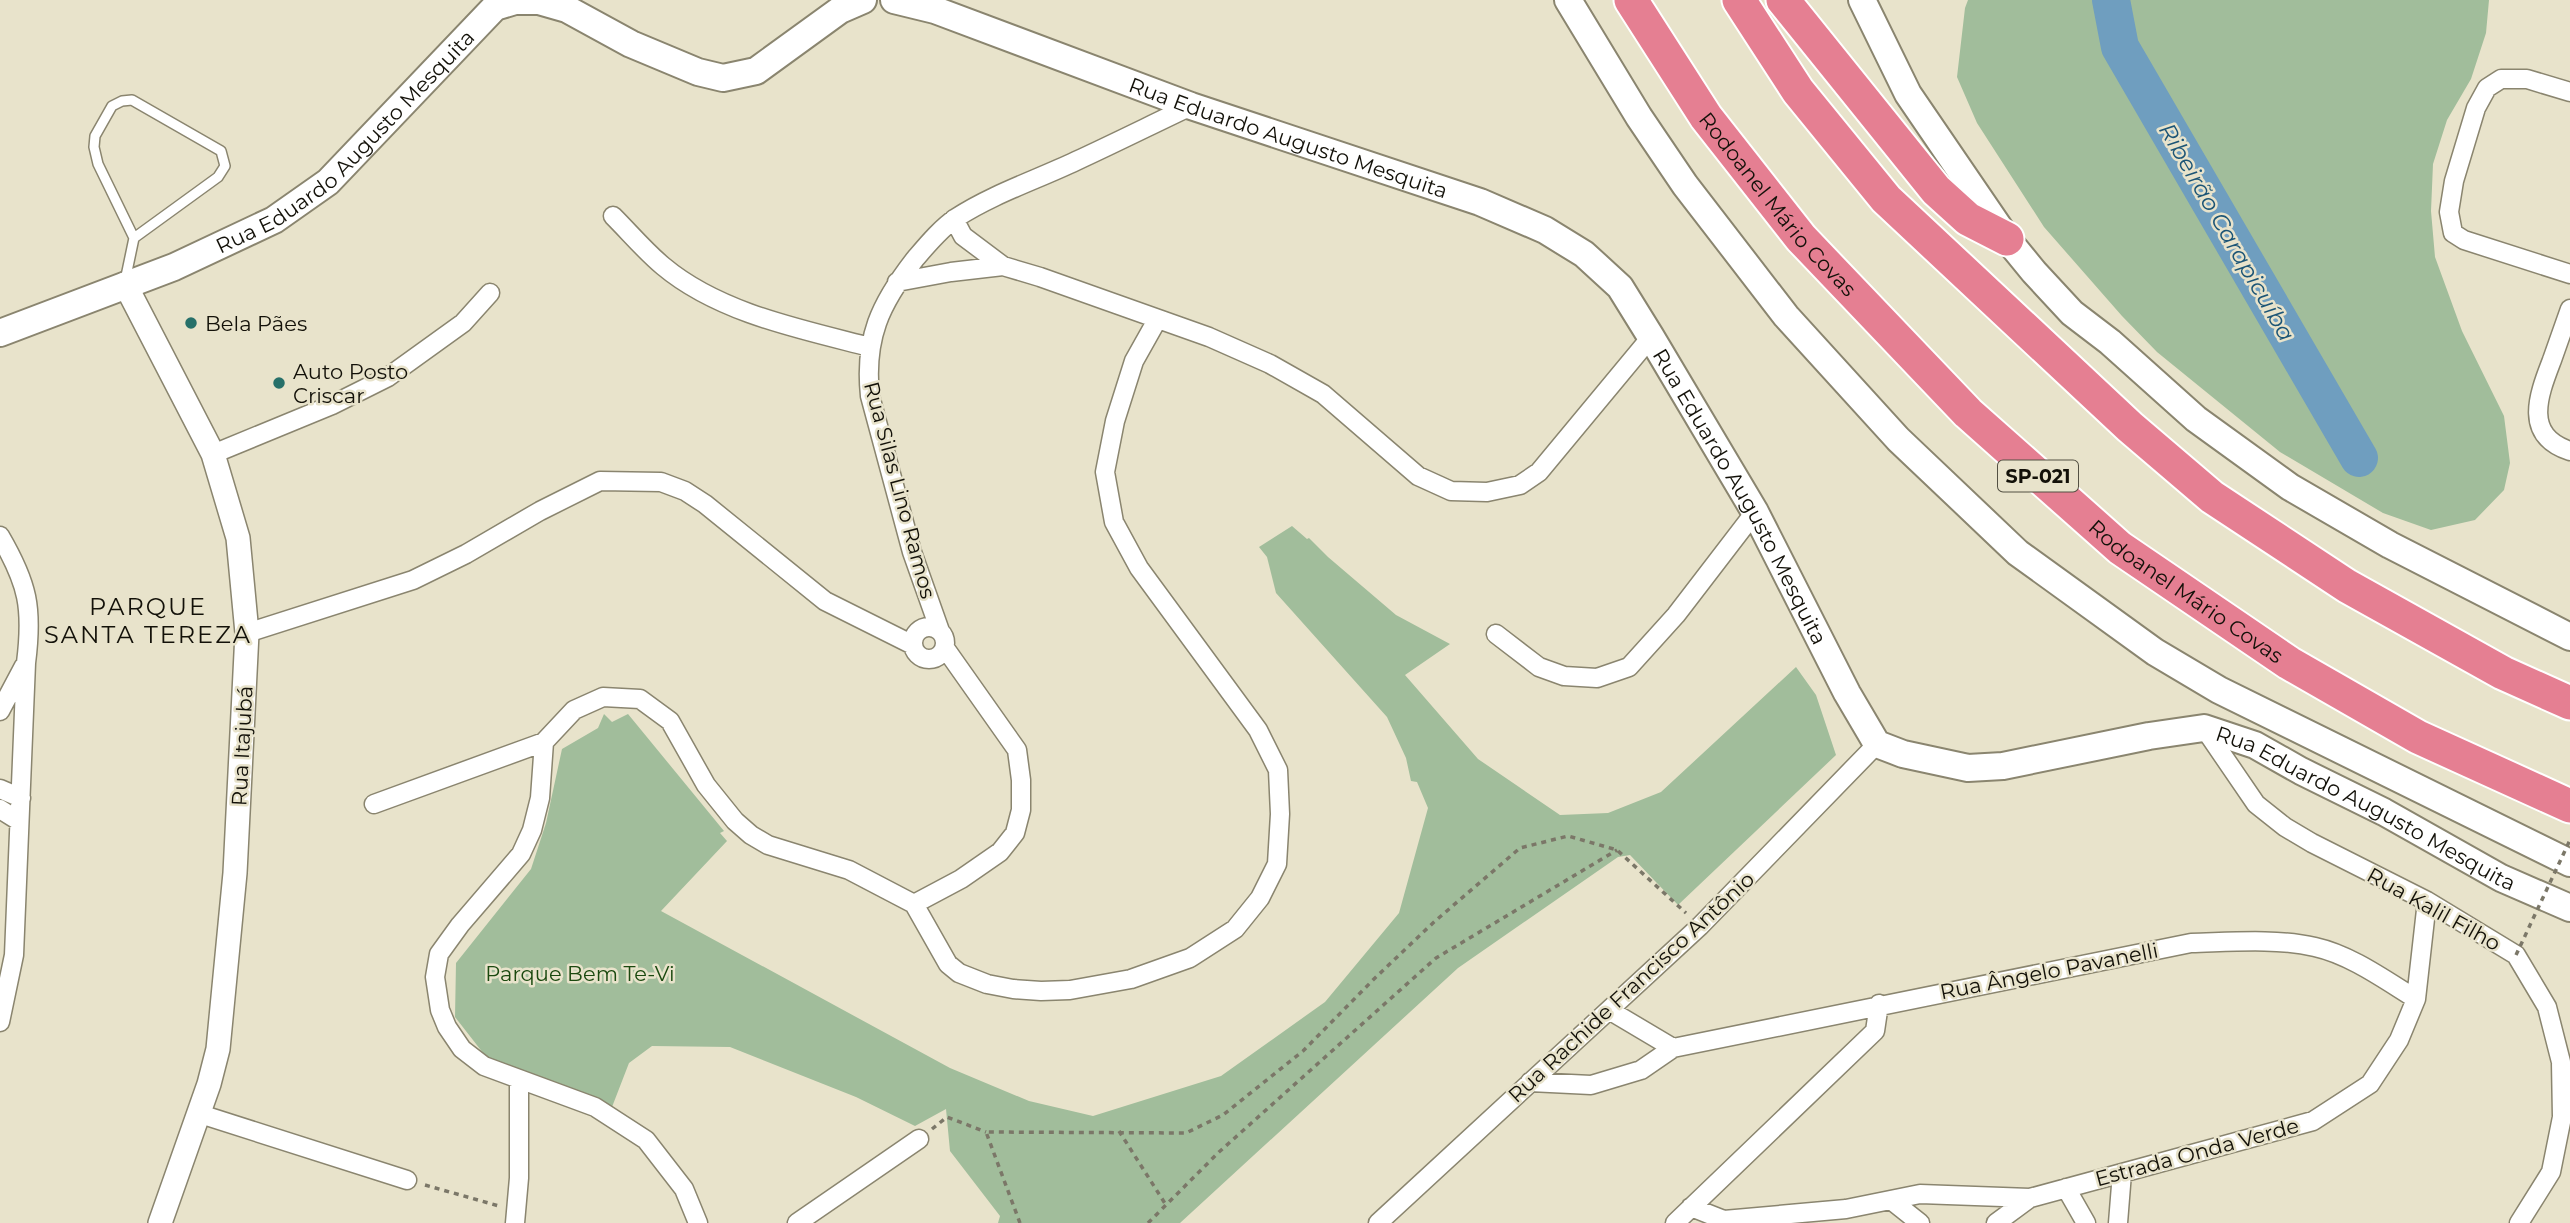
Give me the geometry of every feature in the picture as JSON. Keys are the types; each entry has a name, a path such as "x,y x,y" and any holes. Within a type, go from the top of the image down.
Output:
{"highway":[{"name":"Rodoanel Mário Covas","path":"1631,0 1706,117 1801,238 1968,413 2120,548 2289,663 2418,737 2570,806"},
{"path":"1739,0 1798,91 1886,199 2130,427 2211,497 2347,586 2503,673 2570,703"},
{"path":"1783,0 1936,190 1968,219 2007,239"}],"main road":[{"name":"Rua Eduardo Augusto Mesquita","path":"0,333 174,267 274,220 328,182 495,4 539,1 567,9 631,44 698,72 723,78 756,71 841,10 863,0"},
{"name":"Rua Eduardo Augusto Mesquita","path":"894,0 935,10 1191,106 1480,202 1545,230 1584,254 1620,287 1651,337 1755,512 1847,693 1877,744 1903,754 1968,768 2003,766 2150,736 2204,729 2255,745 2384,812 2501,878 2570,908"},
{"path":"1568,0 1639,117 1685,185 1786,316 1898,439 2018,553 2155,652 2218,690 2570,863"},
{"path":"1862,0 1908,93 2007,239 2073,313 2110,342 2196,419 2242,454 2340,517 2570,637"}],"street":[{"path":"2570,92 2527,79 2501,79 2487,89 2476,108 2454,181 2449,212 2453,233 2464,240 2570,274"},
{"name":"Rua Silas Lino Ramos","path":"914,904 961,879 1000,852 1015,832 1021,810 1021,780 1017,750 942,640 912,552 870,396 870,347 879,317 897,282 925,247 954,219 998,195 1191,106"},
{"path":"613,216 663,266 696,288 774,321 870,347"},
{"path":"954,219 963,236 1003,266 1209,337 1258,359 1323,394 1419,476 1451,491 1487,492 1520,485 1539,472 1651,337"},
{"path":"897,282 1003,266"},
{"name":"Rua Itajubá","path":"125,284 213,454 238,538 247,633 241,772 228,957 218,1049 209,1084 160,1223"},
{"path":"213,454 332,405 388,377 463,323 490,293"},
{"path":"2570,309 2538,398 2537,416 2543,433 2570,451"},
{"path":"374,804 544,742 574,710 603,698 640,699 670,720 706,785 735,821 751,835 768,845 849,870 914,904 948,964 959,973 987,984 1013,989 1070,990 1131,979 1190,958 1235,929 1260,898 1277,863 1280,814 1278,769 1258,730 1139,568 1114,522 1105,472 1115,421 1134,361 1157,320"},
{"path":"247,633 413,580 466,554 540,510 600,481 628,480 661,482 685,491 825,601 913,645 919,656 934,659 941,655 942,640 934,628 920,630 913,645"},
{"path":"1496,634 1539,667 1564,676 1597,678 1629,667 1676,615 1755,512"},
{"path":"0,536 18,566 28,597 30,630 26,663 14,955 0,1021"},
{"path":"0,711 26,663"},
{"name":"Rua Kalil Filho","path":"2204,729 2256,804 2285,827 2427,901 2516,955 2547,1007 2561,1062 2562,1117 2551,1172 2519,1223"},
{"path":"544,742 540,798 532,830 522,854 460,925 439,954 435,977 440,1010 447,1027 462,1049 484,1066 594,1107 646,1140 684,1189 698,1223"},
{"name":"Rua Rachide Francisco Antônio","path":"1378,1223 1700,926 1877,744"},
{"path":"0,789 20,798"},
{"path":"0,809 19,821"},
{"name":"Estrada Onda Verde","path":"1996,1223 2030,1198 2313,1121 2370,1084 2399,1040 2416,999 2427,901"},
{"name":"Rua Ângelo Pavanelli","path":"1530,1082 1591,1085 1641,1069 1673,1048 1879,1004 2191,943 2257,941 2316,947 2359,965 2416,999"},
{"path":"1675,1223 1875,1031 1879,1004"},
{"path":"1609,1010 1673,1048"},
{"path":"516,1217 519,1080"},
{"path":"197,1114 407,1180"},
{"path":"797,1223 919,1139"},
{"path":"2118,1223 2122,1172"},
{"path":"2066,1188 2086,1223"},
{"path":"1691,1208 1724,1220 1794,1215 1920,1194 2030,1198"},
{"path":"1891,1200 1920,1223"}],"lane":[{"path":"125,284 134,238 98,164 94,147 95,136 112,106 132,100 221,151 225,166 218,177 134,238"}],"path":[{"path":"919,1139 947,1117 986,1132 1186,1133 1223,1115 1303,1051 1434,922 1520,848 1568,836 1617,850 1700,926"},
{"path":"2516,955 2570,840"},
{"path":"1148,1223 1219,1152 1436,957 1617,850"},
{"path":"1119,1131 1166,1205"},
{"path":"986,1132 1020,1223"},
{"path":"407,1180 516,1217"}],"green space":[{"path":"1968,0 2489,0 2486,33 2471,79 2447,120 2433,164 2431,211 2435,257 2462,331 2504,416 2510,463 2504,490 2475,520 2431,530 2383,513 2280,452 2157,352 2044,227 1977,123 1957,77"},
{"name":"Parque Bem Te-Vi","path":"1292,526 1396,615 1450,644 1405,675 1478,759 1560,815 1608,813 1661,792 1796,667 1816,695 1836,755 1678,905 1630,855 1618,857 1458,968 1180,1223 998,1223 1000,1216 950,1151 946,1109 915,1126 856,1097 730,1047 652,1046 629,1063 612,1107 487,1058 455,1017 456,963 531,869 546,823 562,749 598,728 604,714 612,722 628,714 724,831 720,833 727,841 661,911 950,1068 1029,1101 1093,1116 1221,1076 1325,1002 1399,913 1428,808 1417,782 1411,781 1406,758 1387,717 1276,593 1267,557 1259,547"}],"waterway":[{"name":"Ribeirão Carapicuíba","path":"2111,0 2120,47 2359,458"}],"place":[{"name":"Bela Pães","path":"191,323"},
{"name":"Auto Posto Criscar","path":"279,383"}],"district":[{"name":"PARQUE SANTA TEREZA","path":"148,620"}]}
